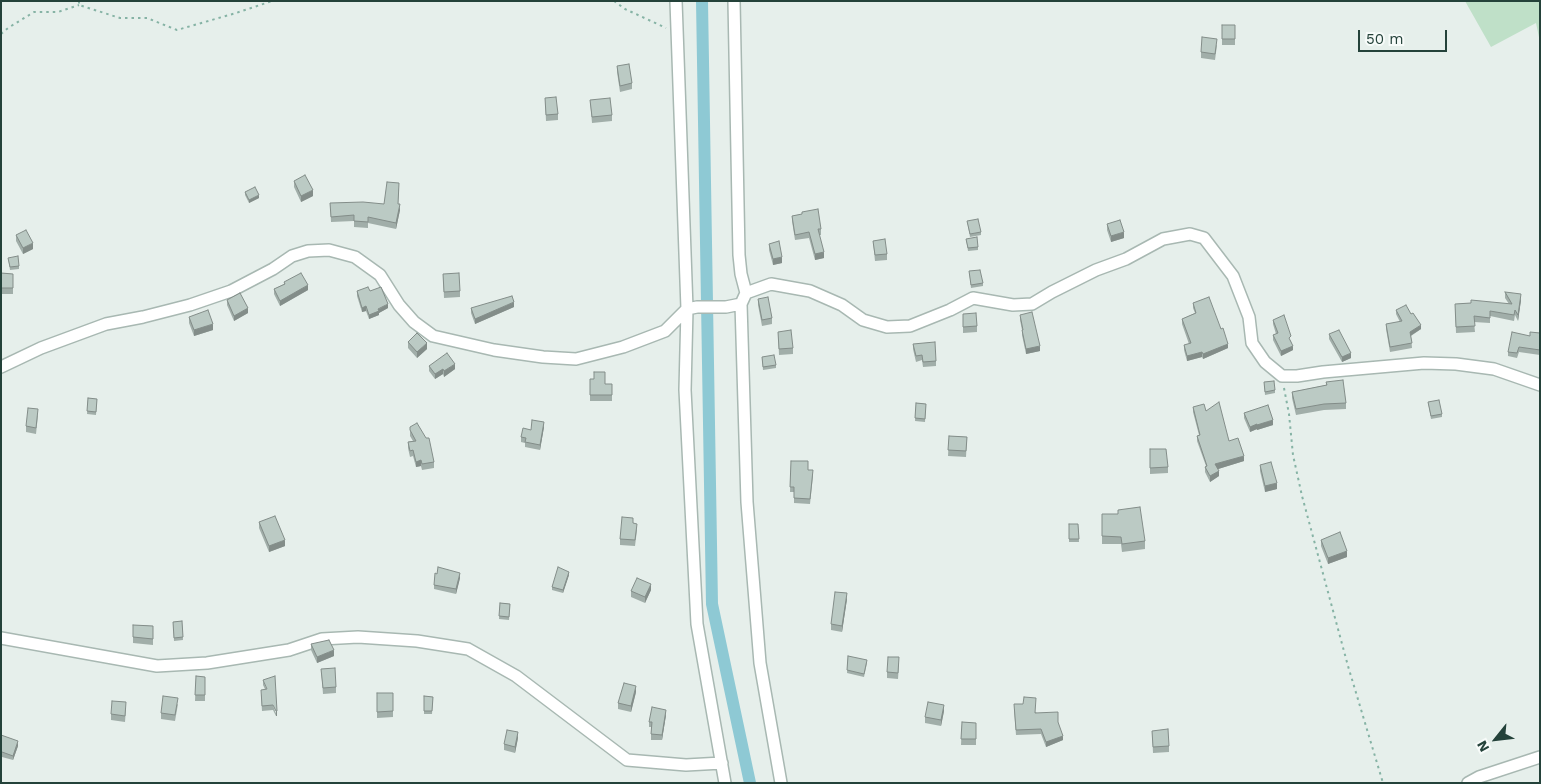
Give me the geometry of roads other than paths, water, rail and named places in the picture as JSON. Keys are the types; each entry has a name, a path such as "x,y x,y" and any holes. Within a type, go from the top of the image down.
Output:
{"street":[{"path":"676,1 687,309 685,390 697,624 725,783"},
{"path":"734,1 739,255 743,298 747,502 760,663 781,783"},
{"path":"1,367 41,348 106,324 190,305 231,291 273,269 292,256 308,251 330,250 355,257 380,275 399,305 414,322 433,336 494,350 543,357 576,359 623,347 665,331 687,309 726,307 771,284 810,291 842,305 862,320 887,327 910,326 950,310 973,298 1013,304 1032,304 1087,274 1126,259 1163,239 1190,234 1204,238 1233,276 1248,317 1252,343 1265,362 1282,376 1424,363 1456,364 1494,369 1540,385"},
{"path":"1,638 156,666 207,662 289,650 322,639 358,637 417,641 468,649 516,676 627,760 686,765 722,763"},
{"path":"1468,783 1513,765 1540,757"}],"waterway":[{"path":"702,1 712,604 750,783"}]}
